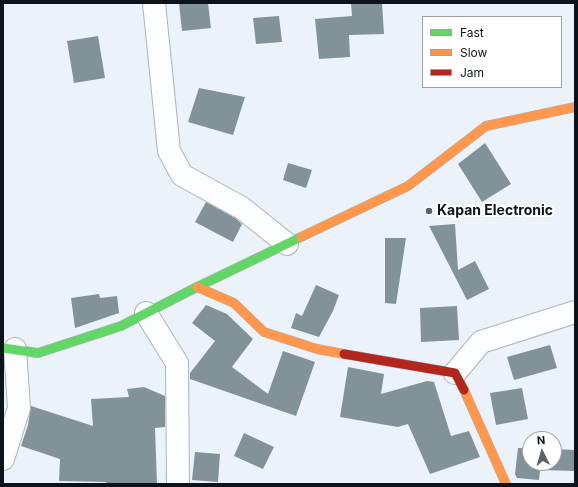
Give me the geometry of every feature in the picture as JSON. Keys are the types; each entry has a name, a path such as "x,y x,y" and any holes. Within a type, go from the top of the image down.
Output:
{"main road":[{"path":"9,349 38,353 121,326 197,287 408,186 486,126 575,106"},
{"path":"197,287 234,303 264,332 317,349 455,373 467,396 506,484"}],"street":[{"path":"154,3 169,151 182,175 242,208 287,244"},
{"path":"455,373 481,342 575,312"},
{"path":"146,313 177,363 178,484"},
{"path":"3,459 19,408 9,349"}],"building":[{"path":"179,3 208,3 211,28 182,31"},
{"path":"351,3 382,3 384,34 349,35 350,57 319,59 315,19 352,16"},
{"path":"279,16 282,42 256,44 253,18"},
{"path":"98,36 105,78 74,83 67,41"},
{"path":"199,88 245,97 233,135 188,122"},
{"path":"485,143 511,184 482,202 458,164"},
{"path":"288,163 312,170 306,188 283,180"},
{"path":"206,202 235,218 242,224 233,242 195,222"},
{"path":"455,224 458,270 475,261 489,289 467,300 429,226"},
{"path":"385,238 406,238 396,304 385,303"},
{"path":"316,285 339,295 333,311 319,337 291,328 296,313 302,316"},
{"path":"99,294 100,298 117,296 119,313 75,328 71,298"},
{"path":"206,305 227,314 253,339 232,367 268,394 283,351 315,362 296,416 190,379 190,373 215,341 192,323"},
{"path":"457,306 459,340 421,342 420,308"},
{"path":"550,345 557,368 514,380 507,357"},
{"path":"348,367 384,374 381,394 427,381 434,382 451,436 469,431 480,457 430,474 408,424 398,427 340,417"},
{"path":"144,387 165,396 165,427 155,428 157,484 106,484 106,482 59,481 60,459 21,446 28,425 31,406 93,426 91,399 129,397 127,389"},
{"path":"522,388 528,419 496,425 490,393"},
{"path":"244,433 274,447 263,469 234,456"},
{"path":"518,448 522,448 522,471 540,471 539,480 517,478 515,474"},
{"path":"562,449 575,450 575,471 562,471"},
{"path":"195,452 220,454 218,482 192,480"}],"traffic: fast":[{"path":"3,348 38,353 121,326 197,287 301,237"}],"traffic: slow":[{"path":"301,237 408,186 486,126 575,107"},
{"path":"197,287 234,303 264,332 317,349 344,354"},
{"path":"464,390 506,484"}],"traffic: jam":[{"path":"344,354 455,373 464,390"}],"place":[{"name":"Kapan Electronic","path":"429,211"}]}
